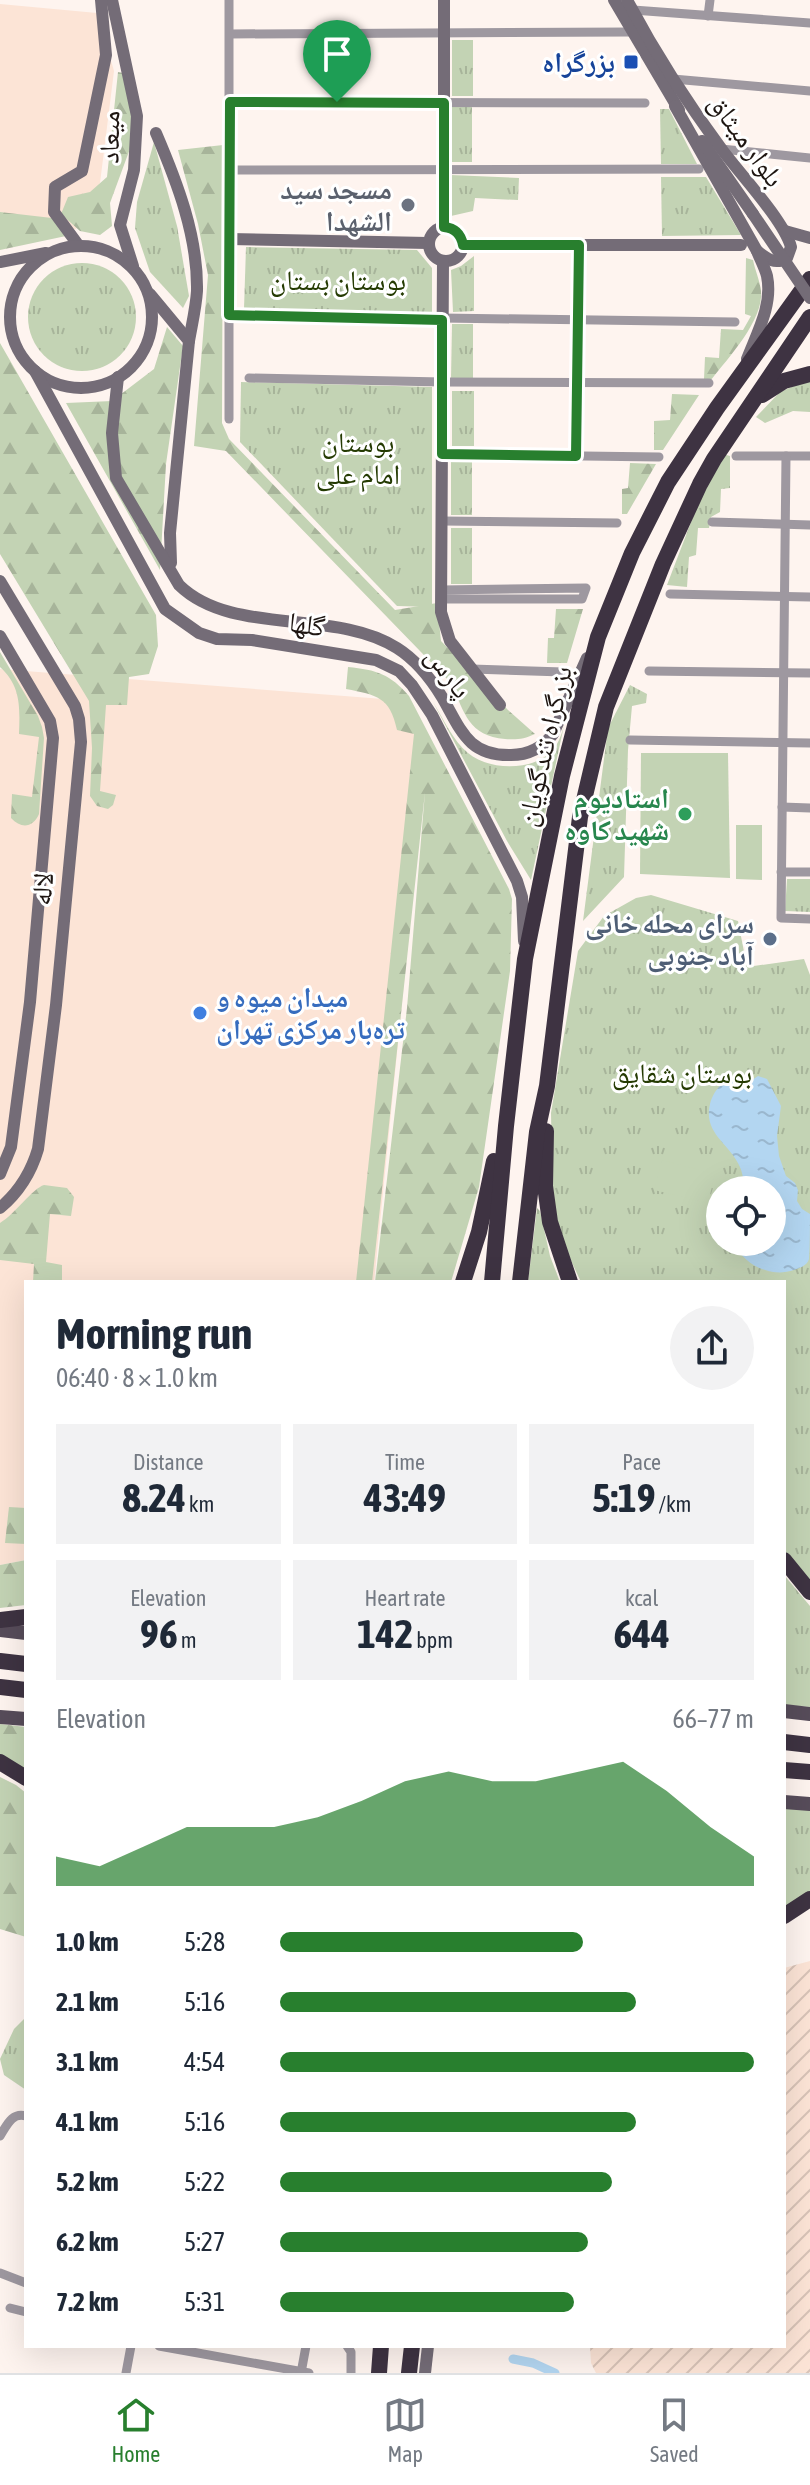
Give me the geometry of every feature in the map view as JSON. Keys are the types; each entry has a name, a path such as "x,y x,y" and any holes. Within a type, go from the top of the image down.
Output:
{"highway":[{"name":"بزرگراه تندگویان","path":"492,1280 525,959 562,776 598,637 632,553 668,482 810,279"},
{"name":"بزرگراه تندگویان","path":"520,1280 580,817 606,707 663,564 700,484 810,317"},
{"path":"754,401 784,381 810,374"},
{"path":"547,1086 545,1186 550,1222 569,1280"},
{"path":"464,1280 479,1232 493,1164 506,1126"},
{"path":"786,1562 810,1592"},
{"path":"0,1620 24,1617"},
{"path":"0,1661 24,1664"},
{"path":"0,1687 24,1690"},
{"path":"786,1742 810,1745"},
{"path":"0,1762 24,1777"},
{"path":"786,1770 810,1772"},
{"path":"786,1915 810,1899"},
{"path":"379,2348 379,2373"},
{"path":"409,2373 413,2348"}],"main road":[{"path":"0,1630 24,1633"},
{"path":"786,1711 810,1714"},
{"path":"0,1717 24,1719"},
{"path":"786,1802 810,1804"}],"street":[{"path":"79,246 54,212 55,187 82,171 106,55 101,0"},
{"name":"میعاد","path":"112,0 137,116 134,170 120,225 136,272"},
{"path":"229,0 229,419"},
{"path":"444,0 444,227"},
{"name":"بلوار میثاق","path":"614,0 681,109"},
{"path":"708,16 710,0"},
{"path":"630,5 708,16 810,23"},
{"name":"بلوار میثاق","path":"630,5 673,78 721,149 785,231"},
{"path":"230,34 632,32"},
{"path":"106,55 123,49"},
{"path":"673,78 810,91"},
{"name":"بلوار میثاق","path":"673,78 681,109"},
{"path":"230,102 645,103"},
{"path":"681,109 757,211 810,290"},
{"path":"681,109 757,251 767,276 765,314 741,375"},
{"path":"681,109 810,298"},
{"path":"156,133 181,198 193,245 197,293 189,341 170,533 171,563"},
{"path":"721,149 810,158"},
{"path":"230,170 699,169"},
{"path":"444,227 460,234 463,245 454,260 443,261 434,257 428,243 435,231 444,227"},
{"path":"757,251 775,261 787,258 791,247 785,231"},
{"path":"785,231 810,238"},
{"path":"229,239 428,243"},
{"path":"463,245 741,245"},
{"path":"576,456 579,245"},
{"path":"0,262 79,246 109,252 124,260 136,272 189,341"},
{"path":"53,252 38,260 26,272 17,286 10,311 12,336 17,349 35,371 51,381 69,387 88,388 118,377 136,361 146,345 151,327 147,290"},
{"path":"443,261 441,612 450,641 500,705"},
{"path":"229,315 735,322"},
{"path":"0,329 12,336"},
{"name":"گلها","path":"35,371 165,609 199,633 217,639 252,640 376,660 399,671 412,685 432,715 517,881 522,897 525,959"},
{"name":"پارس","path":"118,377 112,433 116,478 179,585 189,595 222,610 367,632 389,643 424,671 471,743 489,753 504,755 529,752 547,742 598,637"},
{"path":"249,378 709,383"},
{"path":"442,454 659,457"},
{"path":"736,456 810,456"},
{"path":"786,456 781,918 810,919"},
{"path":"442,521 617,523"},
{"path":"712,522 810,525"},
{"name":"لاله","path":"0,581 68,693 79,719 81,742 42,1129 33,1168 0,1208"},
{"path":"441,594 586,588 582,599"},
{"path":"670,594 810,597"},
{"name":"لاله","path":"0,636 50,721 53,738 29,1012 11,1147 0,1174"},
{"path":"472,669 563,672"},
{"path":"649,671 810,673"},
{"path":"630,740 810,743"},
{"path":"782,807 810,808"},
{"path":"45,847 70,850"},
{"path":"781,872 810,872"},
{"path":"29,1012 54,1017"},
{"path":"7,1160 33,1168"},
{"path":"0,2136 10,2119 24,2116"},
{"path":"0,2273 24,2282"},
{"path":"10,2308 24,2312"},
{"path":"126,2373 131,2348"},
{"path":"170,2348 304,2373 306,2348"},
{"path":"348,2348 351,2373"},
{"path":"425,2373 428,2348"}],"shaded area":[{"path":"0,4 97,13 114,71 100,183 76,229 0,242"},
{"name":"میدان میوه و تره‌بار مرکزی تهران","path":"0,669 396,700 428,744 374,1280 24,1280 24,1560 0,1565"},
{"path":"810,1961 810,2373 596,2373 591,2363 590,2348 786,2348 786,1967"}],"green space":[{"path":"452,40 473,40 473,96 452,96"},
{"path":"118,72 123,73 132,98 131,146 110,203 112,226 100,235 80,231 61,214 68,197 90,192 107,177"},
{"path":"451,107 472,107 472,162 451,162"},
{"path":"660,109 669,109 697,164 661,164"},
{"path":"154,142 177,226 189,296 183,308 150,272 135,228 137,202"},
{"path":"223,145 222,423 229,439 395,610 437,603 441,641 535,734 520,739 505,739 476,728 465,713 452,684 226,451 194,446 208,275 178,150"},
{"path":"451,175 519,178 518,200 475,198 473,211 451,216"},
{"path":"661,177 706,177 741,235 662,236"},
{"path":"0,212 52,218 66,236 0,250"},
{"name":"بوستان بستان","path":"246,247 417,250 432,268 432,313 244,309"},
{"path":"474,256 474,311 453,312 451,270"},
{"path":"746,258 753,260 760,287 757,314 744,338 711,380 704,379 705,357 719,358 721,329 743,330 751,316 745,314"},
{"path":"82,263 103,267 120,279 132,296 136,317 132,338 120,355 103,367 82,371 61,367 44,355 32,338 28,317 32,296 44,279 61,267"},
{"path":"452,324 473,324 473,380 451,379"},
{"path":"167,327 183,346 166,464 160,570 66,403 112,401 154,369"},
{"path":"0,343 156,615 158,646 149,674 129,677 127,705 106,705 100,791 116,795 108,809 97,806 90,796 92,748 89,701 0,554"},
{"path":"808,380 810,412 793,411 765,423 756,417 780,392"},
{"name":"بوستان امام علی","path":"241,382 432,387 432,607 397,606 240,442"},
{"path":"452,391 474,391 474,446 452,446"},
{"path":"672,394 699,395 663,450 654,450 654,421 670,420"},
{"path":"723,454 730,456 730,488 721,489 720,512 711,517 709,528 698,528 696,555 689,557 687,587 667,585 701,496"},
{"path":"451,459 472,459 472,515 451,515"},
{"path":"630,463 656,464 627,514 622,514 622,489 628,488"},
{"path":"451,528 472,528 472,584 451,584"},
{"path":"556,609 583,609 567,663 547,663 548,638 554,638"},
{"path":"0,652 38,716 44,738 39,814 34,822 26,825 11,818 12,794 32,797 39,737 19,734 16,689 0,667"},
{"path":"348,667 382,674 409,696 512,899 510,971 479,1187 452,1280 375,1280 407,1008 425,792 372,1280 356,1280 414,734 397,730 390,711 380,699 346,689"},
{"path":"630,685 647,694 646,703 632,706 624,877 583,921 608,728"},
{"path":"433,702 463,748 489,764 515,766 539,760 557,744 564,725 531,880 507,841"},
{"name":"استادیوم شهید کاوه","path":"641,753 728,753 730,878 640,874"},
{"path":"736,825 762,825 762,880 736,879"},
{"path":"787,879 810,879 810,912 785,911"},
{"name":"بوستان شقایق","path":"651,895 738,921 747,967 804,959 810,975 810,1581 786,1552 786,1280 580,1280 553,1222 551,1113 578,951 604,916 636,898"},
{"path":"662,1160 715,1174 706,1176 706,1203 654,1190"},
{"path":"44,1185 67,1188 74,1197 71,1216 50,1214 46,1262 62,1265 62,1280 33,1280 34,1264 0,1260 0,1223"},
{"path":"537,1208 559,1280 528,1280"},
{"path":"9,1507 24,1508 24,1544 5,1543"},
{"path":"24,1560 24,1605 0,1608 0,1565"},
{"path":"786,1577 810,1606 810,1707 786,1705"},
{"path":"0,1724 24,1727 24,1772 0,1757"},
{"path":"0,1777 24,1791 24,1936 0,1929"},
{"path":"786,1807 810,1810 810,1893 786,1909"},
{"path":"24,2019 24,2089 4,2075 0,2059 14,2029"}],"water":[{"path":"758,1076 767,1079 781,1106 777,1136 779,1156 786,1176 743,1176 735,1157 710,1123 710,1104 718,1088 727,1081"},
{"path":"786,1176 795,1183 797,1201 802,1209 810,1214 808,1261 800,1267 776,1272 759,1268 743,1256 786,1256"}],"waterway":[{"path":"513,2359 533,2363 555,2373"}],"place":[{"name":"بزرگراه","path":"631,62"},
{"name":"مسجد سید الشهدا","path":"408,205"},
{"name":"استادیوم شهید کاوه","path":"685,814"},
{"name":"سرای محله خانی آباد جنوبی","path":"770,939"},
{"name":"میدان میوه و تره‌بار مرکزی تهران","path":"200,1013"}],"route":[{"path":"230,102 337,102 444,103 444,227 460,234 463,245 579,245 576,456 442,454 442,320 229,315 230,102"}]}
